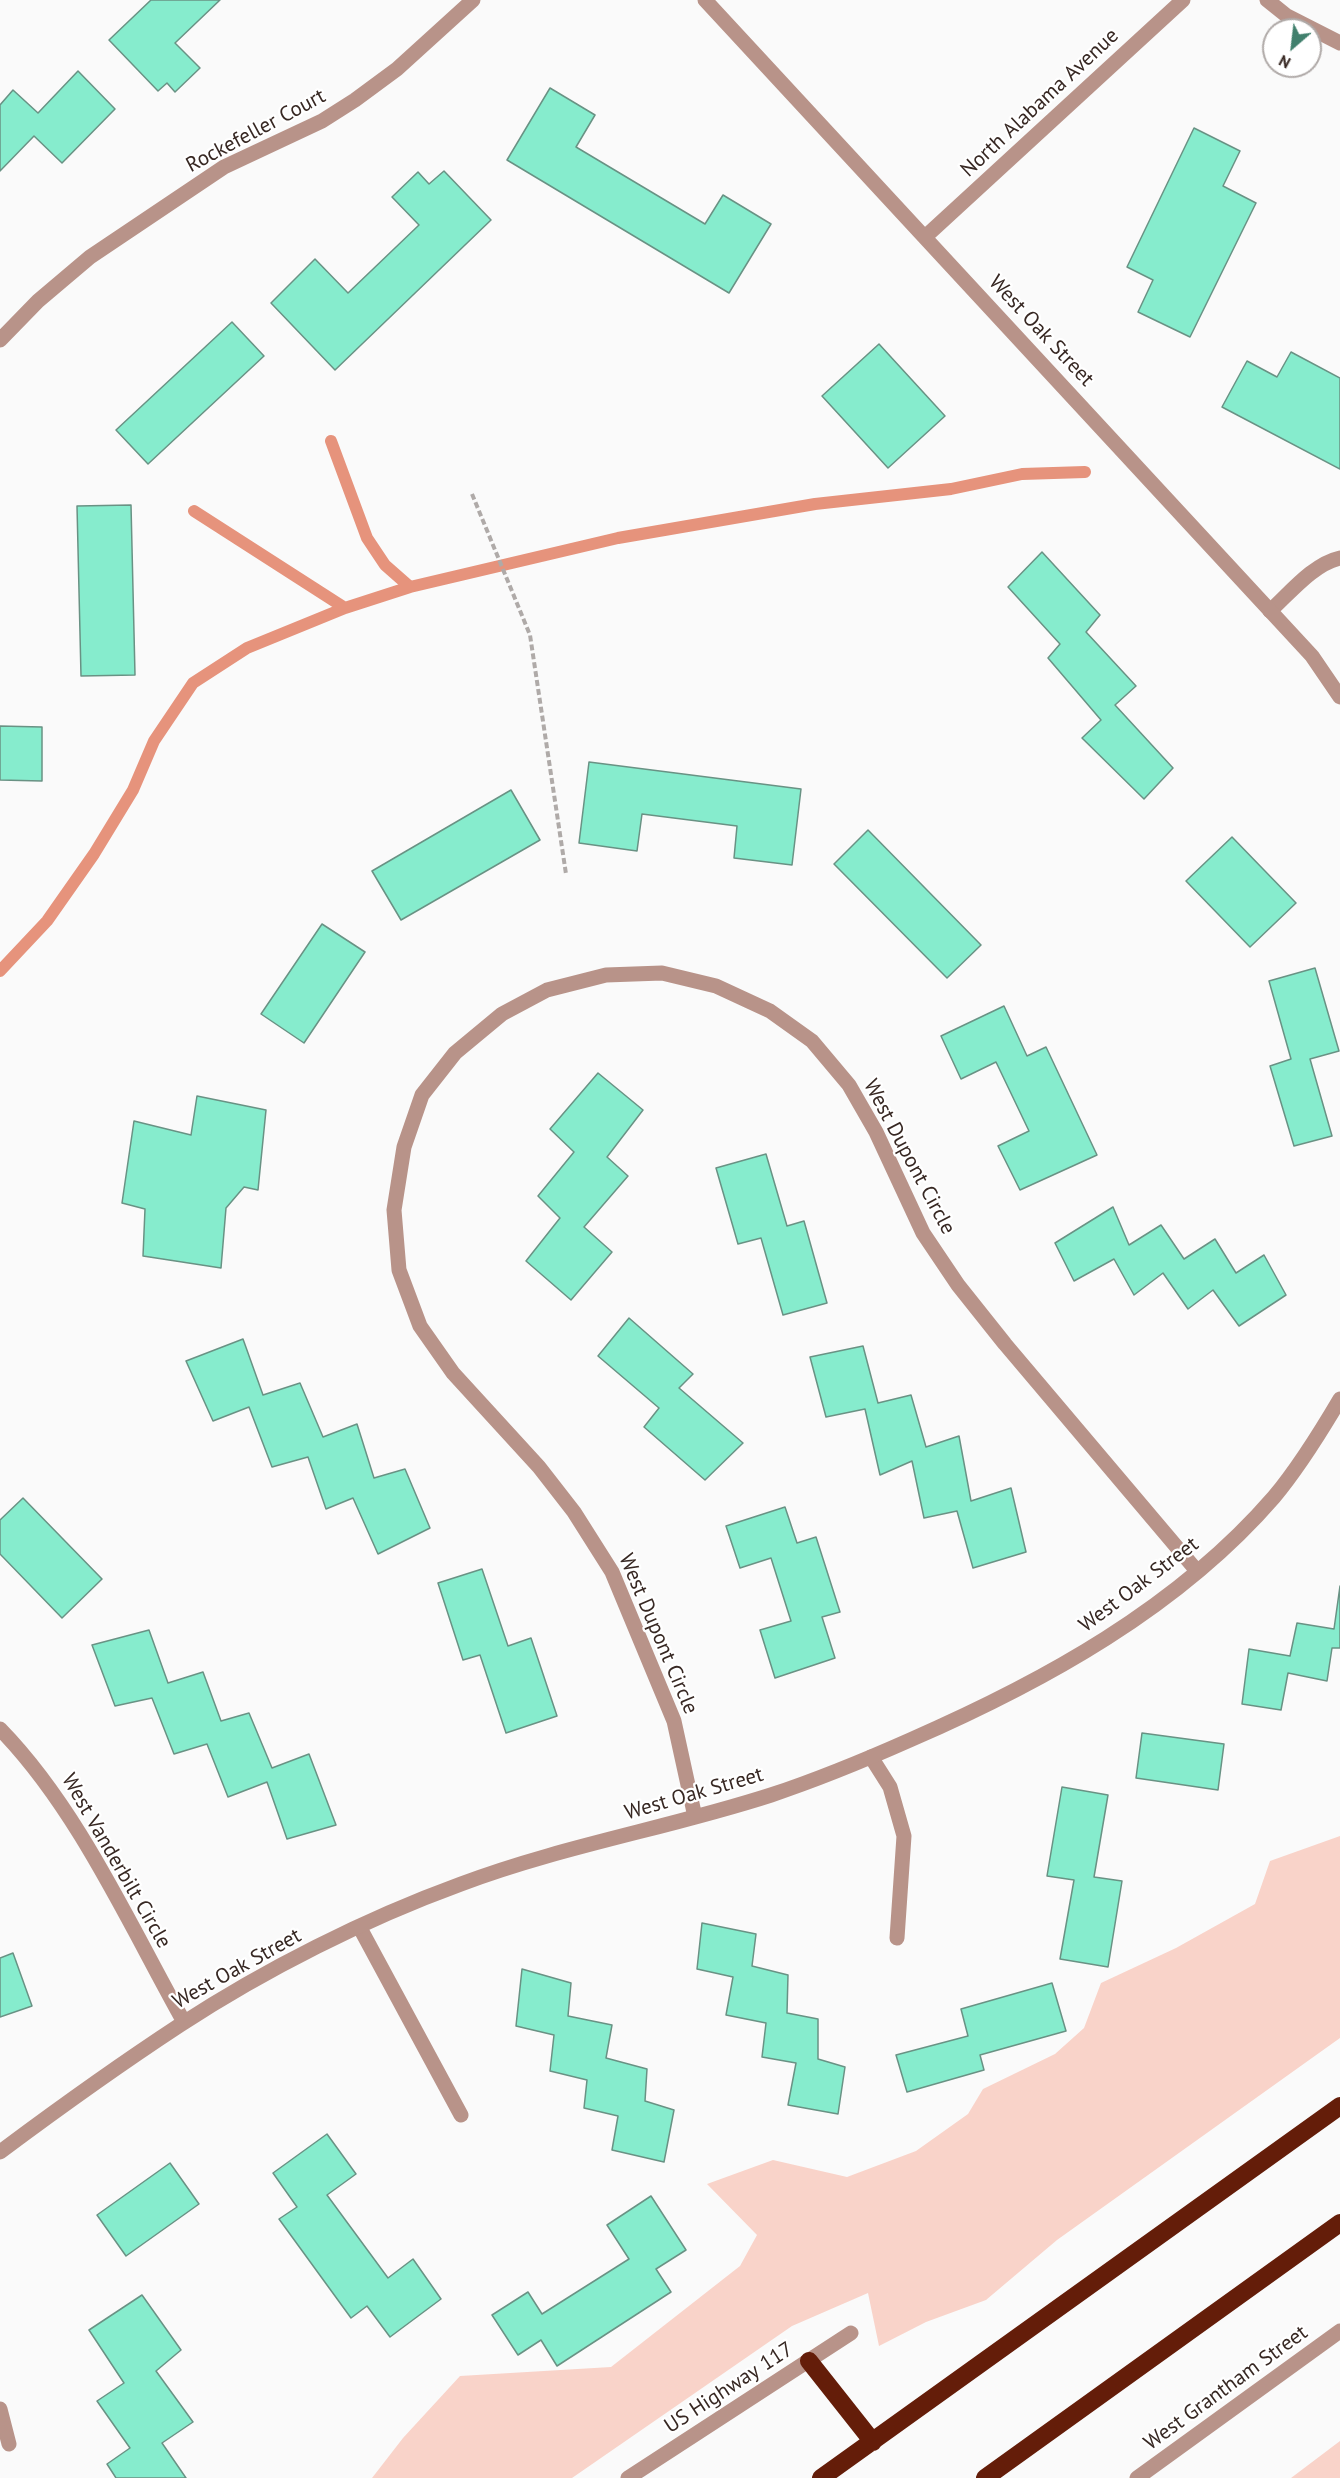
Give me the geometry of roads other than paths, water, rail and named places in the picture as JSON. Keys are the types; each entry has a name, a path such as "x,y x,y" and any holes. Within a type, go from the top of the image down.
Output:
{"highway":[{"path":"821,2478 1340,2106"},
{"path":"985,2478 1340,2223"},
{"path":"810,2361 873,2442"}],"street":[{"name":"Rockefeller Court","path":"0,340 38,301 90,257 224,167 305,129 355,100 397,69 473,0"},
{"name":"West Oak Street","path":"705,0 1312,656 1340,697"},
{"name":"North Alabama Avenue","path":"926,237 1183,0"},
{"path":"1267,0 1287,16 1340,43"},
{"path":"1270,610 1309,576 1334,559 1340,558"},
{"name":"West Dupont Circle","path":"695,1817 674,1721 612,1572 574,1512 539,1467 453,1373 420,1326 399,1270 394,1210 404,1147 422,1095 454,1053 501,1014 548,990 606,975 662,973 716,986 770,1011 812,1041 849,1085 876,1132 922,1233 958,1285 1197,1571"},
{"name":"West Oak Street","path":"0,2151 184,2022 246,1986 360,1928 462,1883 541,1858 772,1794 872,1757 989,1704 1085,1652 1142,1615 1197,1571 1274,1497 1316,1439 1340,1399"},
{"name":"West Vanderbilt Circle","path":"0,1729 52,1790 100,1869 184,2022"},
{"path":"872,1757 890,1787 904,1836 897,1938"},
{"path":"360,1928 461,2115"},
{"name":"West Grantham Street","path":"1137,2478 1340,2331"},
{"name":"US Highway 117","path":"628,2478 810,2361 851,2332"},
{"path":"0,2409 9,2444"}],"waterway":[{"path":"331,441 367,538 385,565 410,587"},
{"path":"0,971 47,921 94,854 133,790 154,741 193,683 247,648 345,608 410,587 618,538 815,504 951,489 1022,474 1085,472"},
{"path":"194,511 345,608"}]}
